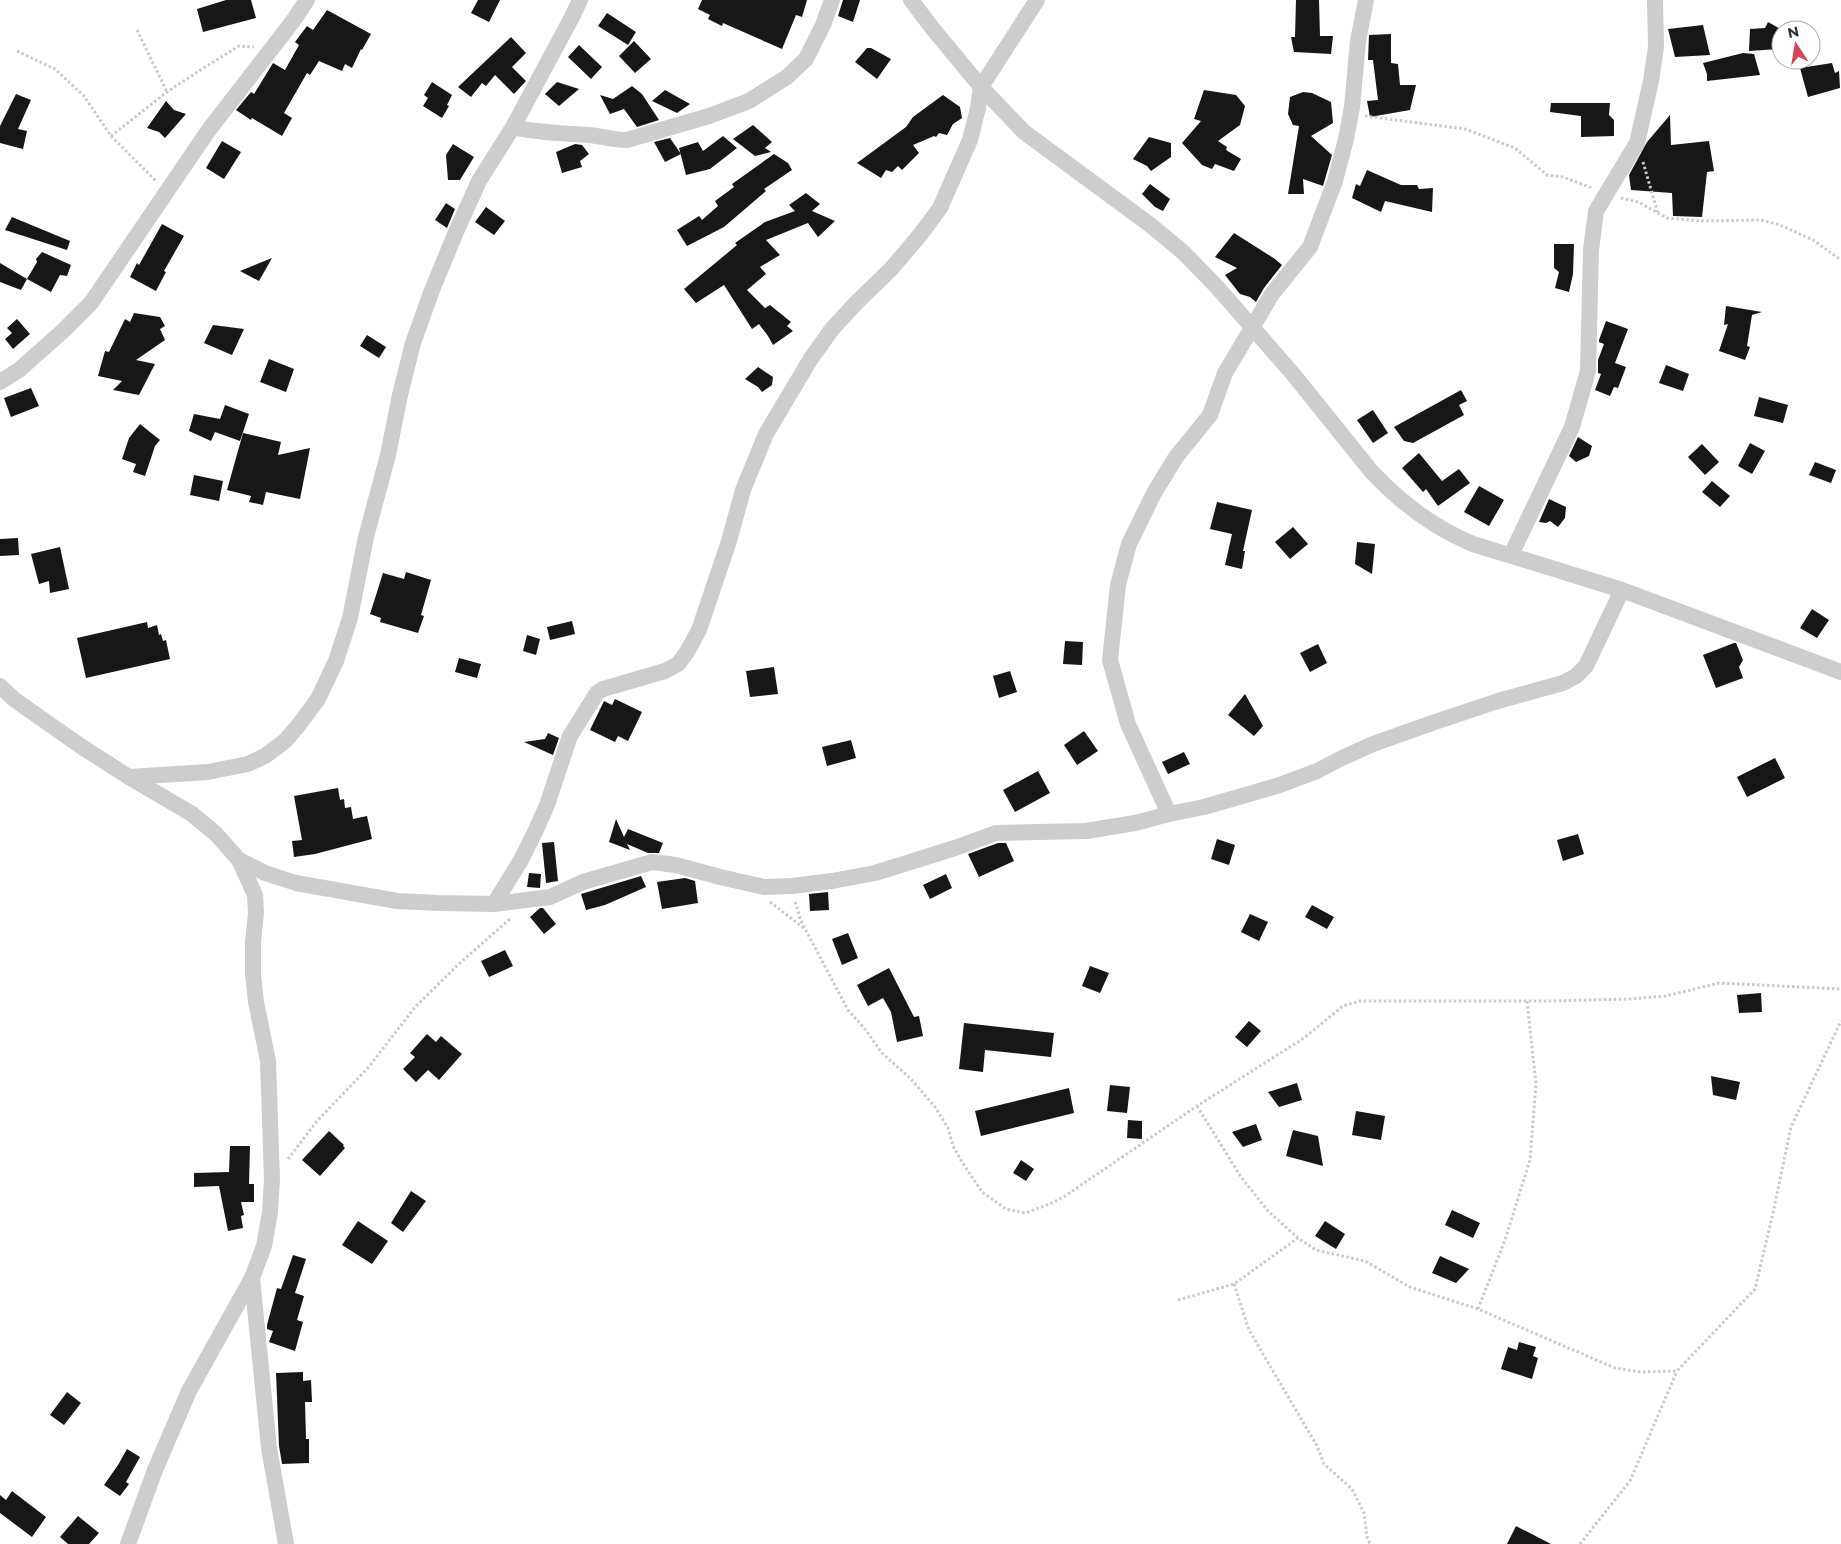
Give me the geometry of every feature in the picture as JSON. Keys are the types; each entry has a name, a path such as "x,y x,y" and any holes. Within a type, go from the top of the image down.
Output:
{"street":[{"path":"0,382 27,363 91,303 208,131 307,0"},
{"path":"129,777 208,772 248,764 266,756 285,741 318,699 336,661 350,618 366,537 388,454 413,342 432,290 475,190 513,127 580,0"},
{"path":"513,127 525,130 590,135 612,140 627,140 709,116 750,101 787,77 806,59 823,25 832,0"},
{"path":"911,0 981,87 1024,132 1149,224 1182,252 1217,287 1293,374 1384,486 1433,524 1473,544 1622,590 1841,672"},
{"path":"494,904 521,860 547,805 570,736 597,693 603,689 665,671 678,664 688,652 699,630 729,541 743,490 766,434 810,360 832,329 896,262 920,235 940,208 970,140 981,87 1037,0"},
{"path":"1170,814 1128,724 1110,660 1118,585 1130,544 1154,493 1176,457 1210,415 1226,373 1251,327 1272,294 1310,247 1335,181 1352,107 1358,41 1366,0"},
{"path":"1511,555 1572,427 1588,371 1591,250 1596,211 1637,142 1651,81 1656,47 1655,0"},
{"path":"239,860 272,876 333,890 397,901 494,904 550,897 583,882 652,862 676,865 764,887 792,886 875,873 996,833 1086,831 1135,823 1204,807 1277,786 1317,771 1336,760 1373,744 1498,701 1563,683 1576,676 1586,666 1622,590"},
{"path":"0,686 15,700 82,747 192,814 216,834 239,860 255,895 253,974 256,1002 268,1061 272,1179 270,1212 264,1246 252,1278 189,1391 155,1470 134,1533 128,1544"},
{"path":"252,1278 269,1448 286,1544"}],"path":[{"path":"137,30 167,92"},
{"path":"110,136 167,92 239,46 272,47"},
{"path":"17,51 55,69 84,96 110,136 166,192"},
{"path":"1637,142 1658,214"},
{"path":"792,886 798,912 806,930 836,991 848,1010 865,1029 882,1053 911,1079 935,1107 948,1128 953,1146 982,1192 1006,1208 1025,1213 1058,1200 1197,1106 1304,1038 1349,1003 1370,1000 1527,1001 1629,999 1666,996 1719,983 1841,989"},
{"path":"765,899 806,930"},
{"path":"272,1179 317,1121 367,1069 416,1006 460,962 510,920 520,901"},
{"path":"1478,1309 1505,1240 1530,1160 1536,1084 1527,1001"},
{"path":"1580,1544 1630,1481 1677,1371 1754,1289 1774,1212 1792,1127 1841,1021"},
{"path":"1197,1106 1241,1177 1268,1211 1298,1238 1316,1250 1365,1261 1410,1287 1478,1309 1615,1368 1641,1372 1677,1371"},
{"path":"1178,1300 1234,1284 1298,1238"},
{"path":"1234,1284 1249,1330 1317,1446 1324,1464 1352,1489 1364,1513 1370,1544"}],"building":[{"path":"226,0 251,0 256,18 203,32 197,9"},
{"path":"478,0 500,0 489,22 471,13"},
{"path":"702,0 807,0 802,17 796,15 782,49 723,23 722,26 708,19 710,15 698,9"},
{"path":"843,0 860,0 853,22 838,16"},
{"path":"1296,0 1319,0 1320,36 1333,36 1331,54 1294,52 1291,37 1295,37"},
{"path":"327,10 371,34 352,68 345,64 342,71 319,61 310,75 307,73 284,113 292,118 282,136 236,110 251,92 254,94 273,63 285,70 299,45 295,42 307,26 313,30"},
{"path":"607,13 636,32 628,45 598,26"},
{"path":"1768,22 1771,24 1771,50 1749,51 1750,29 1765,28"},
{"path":"1703,25 1710,55 1675,57 1668,29"},
{"path":"1391,34 1391,63 1398,64 1400,85 1416,85 1410,110 1370,117 1367,101 1378,100 1373,60 1368,60 1369,35"},
{"path":"511,37 526,53 512,67 526,81 514,94 495,75 486,86 482,83 471,97 458,87"},
{"path":"634,41 651,59 635,73 619,56"},
{"path":"579,45 602,67 591,79 568,57"},
{"path":"867,48 871,48 891,59 877,79 855,62"},
{"path":"1743,53 1754,54 1760,75 1707,81 1707,74 1703,63"},
{"path":"1832,63 1835,73 1839,71 1840,88 1808,97 1801,70 1821,70 1821,65"},
{"path":"432,82 452,95 447,105 449,106 442,118 423,106 428,98 424,95"},
{"path":"557,82 579,89 559,106 545,94"},
{"path":"632,86 642,94 659,120 637,127 624,109 610,114 600,95 613,99"},
{"path":"665,90 690,104 677,113 652,101"},
{"path":"1204,90 1236,95 1245,106 1240,125 1218,141 1227,147 1226,150 1241,159 1234,171 1215,164 1212,169 1202,165 1182,143 1201,121 1194,119"},
{"path":"1303,92 1312,93 1331,102 1333,123 1311,136 1332,155 1323,186 1303,179 1304,194 1288,194 1299,126 1293,125 1288,114 1290,97"},
{"path":"16,94 31,100 18,129 27,131 23,149 0,143 0,126"},
{"path":"943,95 960,107 962,118 953,124 947,135 939,133 936,137 934,136 913,145 919,153 902,170 898,166 892,172 886,170 881,178 857,163 906,127 913,117"},
{"path":"166,101 174,110 186,114 165,138 159,132 147,128"},
{"path":"1551,103 1610,103 1609,115 1614,120 1614,136 1581,137 1581,116 1550,112"},
{"path":"1670,115 1671,145 1709,141 1714,171 1707,172 1702,217 1673,216 1672,193 1631,190 1629,175 1647,142"},
{"path":"753,125 772,142 765,148 771,152 755,156 733,139"},
{"path":"723,136 737,148 710,169 686,175 679,148 698,142 703,151"},
{"path":"1149,137 1171,143 1171,157 1151,171 1147,166 1133,159"},
{"path":"670,138 681,154 665,162 654,142"},
{"path":"222,141 241,152 224,179 206,168"},
{"path":"453,144 474,157 460,180 448,180 446,155"},
{"path":"575,144 582,145 589,154 580,161 582,167 562,173 556,152"},
{"path":"774,154 788,163 792,170 764,189 766,191 724,227 687,246 677,230 699,216 702,220 718,206 715,201 734,187 732,184"},
{"path":"1367,170 1401,185 1417,185 1419,189 1433,188 1432,212 1385,201 1381,212 1352,198 1356,184 1360,186"},
{"path":"1150,184 1170,199 1163,211 1155,207 1142,194"},
{"path":"806,193 820,204 812,211 835,221 818,237 808,223 766,240 780,255 760,267 766,274 747,290 765,308 770,305 791,322 787,326 793,331 773,345 759,324 752,329 724,285 696,303 684,289 737,245 735,243 765,222 795,211 789,205"},
{"path":"446,203 455,209 447,228 435,220"},
{"path":"486,207 505,221 494,235 475,222"},
{"path":"12,217 70,241 67,250 5,230"},
{"path":"162,224 184,236 164,271 166,272 156,291 130,277 137,263 139,265"},
{"path":"1234,233 1282,265 1264,288 1256,302 1250,297 1240,294 1225,275 1237,268 1215,257"},
{"path":"1554,244 1574,244 1573,274 1569,292 1555,288 1559,272 1554,268"},
{"path":"42,252 71,265 67,276 60,275 51,292 27,279 37,262 36,259"},
{"path":"272,258 259,281 240,271"},
{"path":"0,263 27,279 21,290 0,282"},
{"path":"1726,306 1762,312 1752,315 1747,346 1750,347 1745,360 1719,351 1728,324 1724,325"},
{"path":"134,313 160,317 165,326 160,329 165,340 136,360 155,364 139,395 113,390 122,381 98,376 105,351 109,352 125,319 130,322"},
{"path":"17,319 30,334 13,349 5,339 12,333 7,328"},
{"path":"1606,321 1628,329 1615,363 1626,367 1618,388 1614,387 1610,396 1595,390 1601,374 1598,373 1598,360 1604,344 1599,342 1599,340"},
{"path":"213,325 244,329 232,355 204,343"},
{"path":"367,335 386,347 379,358 360,346"},
{"path":"269,359 294,369 286,392 260,382"},
{"path":"1666,365 1689,374 1683,391 1659,383"},
{"path":"758,367 773,377 772,385 762,392 758,387 745,379"},
{"path":"31,388 39,406 11,417 4,398"},
{"path":"1461,390 1467,401 1459,405 1464,415 1413,443 1404,441 1394,427"},
{"path":"1759,397 1788,405 1783,423 1754,416"},
{"path":"225,405 249,414 240,441 215,432 211,441 189,431 194,414 220,419"},
{"path":"1373,410 1388,433 1373,443 1357,420"},
{"path":"140,424 160,440 155,446 145,476 133,472 136,464 122,459 129,438"},
{"path":"243,433 281,442 278,455 310,448 300,499 266,492 263,505 249,502 251,496 227,490"},
{"path":"1578,437 1592,446 1589,456 1576,462 1569,456"},
{"path":"1750,443 1765,451 1752,474 1738,466"},
{"path":"1702,444 1719,462 1705,475 1688,457"},
{"path":"1419,453 1442,481 1459,469 1470,483 1438,506 1426,489 1423,492 1402,468"},
{"path":"1815,462 1836,470 1831,483 1809,475"},
{"path":"194,475 223,481 219,501 190,495"},
{"path":"1712,481 1730,496 1720,507 1702,492"},
{"path":"1479,486 1504,500 1489,526 1464,512"},
{"path":"1549,499 1566,507 1565,518 1558,527 1550,521 1546,523 1539,522"},
{"path":"1217,502 1252,510 1243,551 1245,551 1242,569 1225,565 1232,534 1210,529"},
{"path":"1293,527 1308,544 1290,559 1275,542"},
{"path":"18,538 19,555 0,556 0,539"},
{"path":"1357,542 1375,544 1372,574 1355,564"},
{"path":"60,547 69,589 50,593 49,581 39,584 31,554"},
{"path":"406,572 431,580 421,615 424,616 418,633 380,622 381,618 370,614 383,573 404,579"},
{"path":"1812,609 1829,620 1817,638 1800,628"},
{"path":"572,621 575,634 550,640 547,627"},
{"path":"147,622 148,628 157,625 159,635 161,634 163,641 166,640 170,659 86,678 77,638"},
{"path":"527,635 540,639 536,655 523,651"},
{"path":"1065,641 1083,642 1082,665 1063,664"},
{"path":"1736,643 1743,660 1739,667 1743,678 1716,688 1703,655"},
{"path":"1318,644 1327,663 1310,672 1300,653"},
{"path":"459,658 481,664 477,678 455,672"},
{"path":"774,667 778,694 750,697 746,671"},
{"path":"1010,671 1017,692 999,698 993,676"},
{"path":"1245,694 1263,726 1254,736 1228,715"},
{"path":"615,699 642,712 628,741 618,736 615,742 590,730 604,701 612,705"},
{"path":"1084,731 1098,751 1077,765 1064,745"},
{"path":"548,733 559,738 553,755 524,742 545,739"},
{"path":"851,740 856,758 827,766 822,747"},
{"path":"1184,752 1190,764 1168,774 1162,762"},
{"path":"1775,758 1785,778 1747,797 1737,777"},
{"path":"1038,771 1050,793 1015,812 1003,790"},
{"path":"338,788 340,800 344,799 345,808 351,807 353,819 367,816 372,839 315,854 294,857 292,841 302,840 294,796"},
{"path":"616,819 624,837 628,829 663,843 659,853 648,853 627,844 630,850 609,842"},
{"path":"1578,834 1584,854 1563,861 1557,840"},
{"path":"1217,839 1235,845 1229,865 1211,859"},
{"path":"554,842 558,881 546,883 542,843"},
{"path":"998,843 1006,843 1014,861 979,877 968,854"},
{"path":"529,873 541,874 540,888 527,887"},
{"path":"946,874 952,888 930,899 923,885"},
{"path":"641,876 646,887 605,905 586,910 581,894"},
{"path":"685,878 695,881 698,903 662,909 657,882"},
{"path":"828,892 829,910 810,911 809,894"},
{"path":"1312,905 1334,917 1327,929 1305,917"},
{"path":"540,908 543,908 556,924 544,934 530,917"},
{"path":"1250,914 1268,922 1259,941 1241,932"},
{"path":"848,933 858,958 842,965 832,939"},
{"path":"505,950 513,966 489,977 481,961"},
{"path":"1090,966 1109,973 1100,993 1082,986"},
{"path":"889,968 914,1017 919,1016 923,1036 897,1042 891,1012 883,998 868,1006 857,985"},
{"path":"1761,993 1762,1012 1739,1013 1737,995"},
{"path":"1249,1021 1261,1031 1247,1047 1235,1037"},
{"path":"964,1023 1054,1033 1051,1057 985,1050 983,1072 959,1069"},
{"path":"427,1034 436,1042 441,1036 462,1054 439,1080 428,1070 416,1082 403,1069 415,1057 410,1053"},
{"path":"1711,1076 1740,1082 1736,1100 1713,1095"},
{"path":"1297,1083 1302,1100 1279,1107 1268,1092"},
{"path":"1110,1085 1130,1087 1127,1113 1107,1111"},
{"path":"1069,1088 1074,1113 981,1136 975,1111"},
{"path":"1356,1111 1385,1116 1381,1140 1352,1135"},
{"path":"1128,1120 1142,1121 1142,1139 1127,1138"},
{"path":"1256,1124 1262,1140 1243,1147 1232,1132"},
{"path":"1293,1130 1318,1136 1323,1166 1286,1156"},
{"path":"329,1131 345,1148 320,1176 302,1160"},
{"path":"230,1146 250,1146 249,1184 254,1184 254,1202 241,1202 244,1215 241,1216 243,1228 228,1231 219,1186 194,1187 194,1173 229,1172"},
{"path":"1021,1160 1034,1169 1026,1181 1013,1173"},
{"path":"411,1191 426,1201 403,1232 391,1223"},
{"path":"1452,1210 1480,1223 1473,1238 1445,1225"},
{"path":"358,1221 388,1241 372,1264 342,1245"},
{"path":"1325,1221 1345,1234 1336,1249 1315,1236"},
{"path":"293,1255 306,1259 295,1293 304,1296 297,1320 303,1322 295,1351 269,1342 273,1331 267,1329 277,1288 281,1289"},
{"path":"1440,1256 1469,1269 1456,1283 1432,1273"},
{"path":"1519,1342 1536,1347 1533,1356 1538,1358 1532,1379 1501,1369 1508,1347 1517,1350"},
{"path":"303,1372 303,1381 311,1380 312,1402 305,1402 306,1439 309,1439 309,1463 282,1464 279,1446 276,1373"},
{"path":"67,1392 81,1403 64,1425 50,1415"},
{"path":"127,1449 140,1457 126,1482 129,1484 120,1496 104,1485"},
{"path":"12,1491 46,1517 32,1537 0,1513 0,1495 6,1500"},
{"path":"78,1516 99,1533 89,1544 68,1544 60,1537"},
{"path":"1516,1526 1551,1544 1507,1544"}]}
